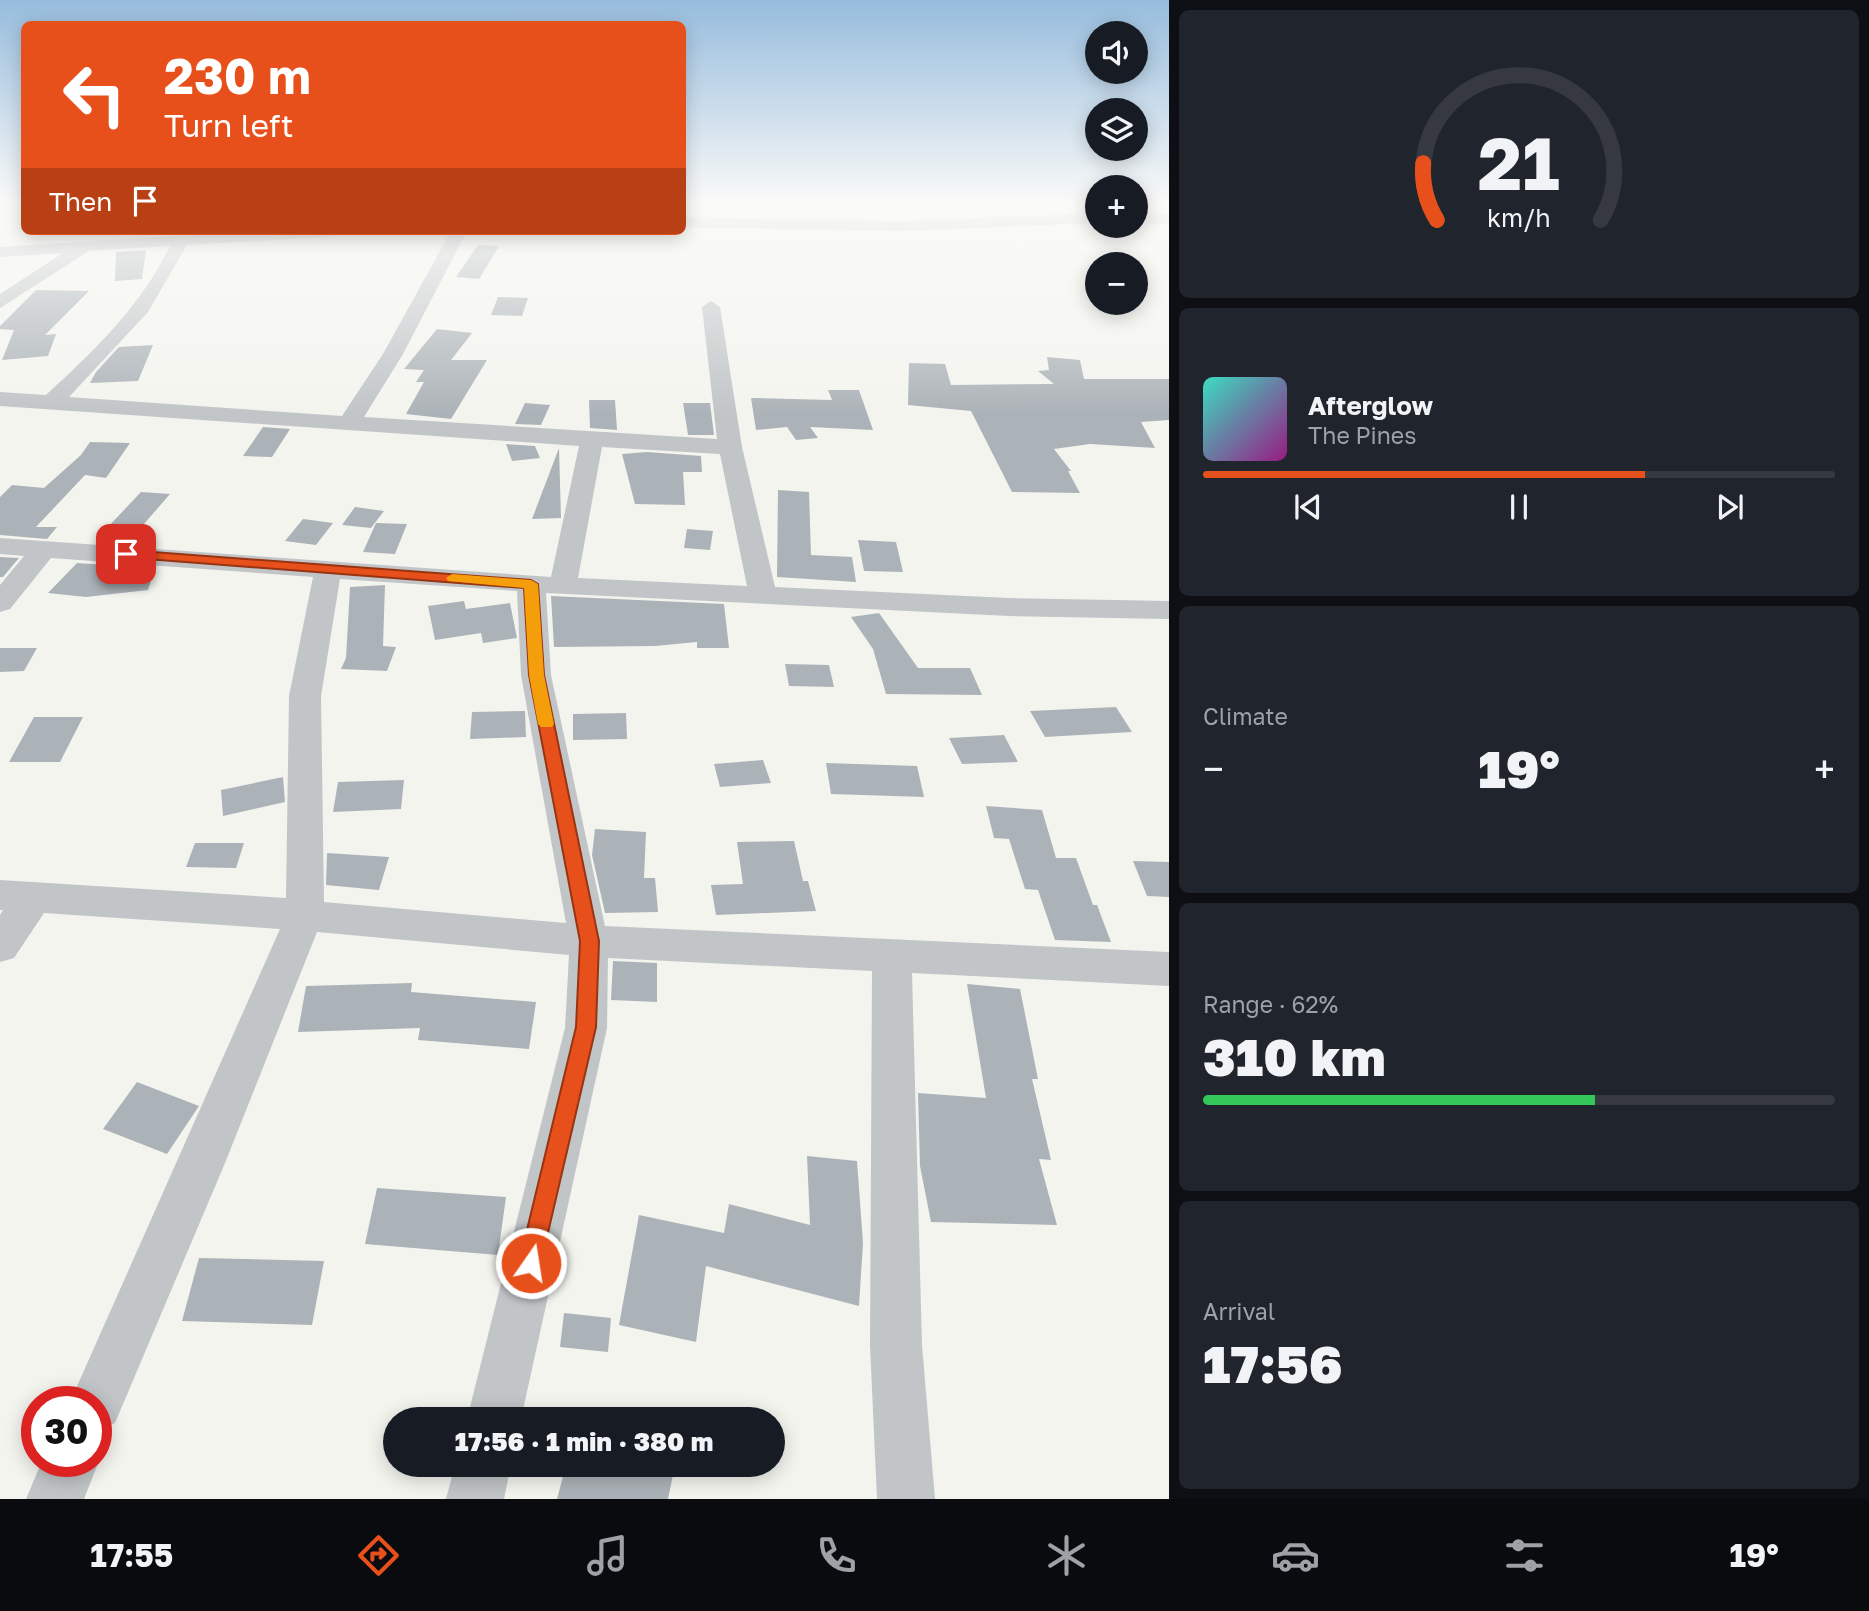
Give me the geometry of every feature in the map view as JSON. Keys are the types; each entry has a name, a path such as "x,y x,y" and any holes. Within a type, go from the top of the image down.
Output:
{"street":[{"path":"0,302 43,274"},
{"path":"51,402 116,340 158,286 164,274"},
{"path":"350,421 393,354 436,274"},
{"path":"712,307 730,447 763,595"},
{"path":"0,399 350,421 592,441 730,447"},
{"path":"497,1407 586,1027 589,941 536,675 547,585 592,441"},
{"path":"0,546 547,585 1009,607 1169,610"},
{"path":"0,603 44,549"},
{"path":"104,1386 202,1163 305,915 305,696 328,569"},
{"path":"0,946 17,896 305,915 589,941 1169,969"},
{"path":"892,954 895,1345 906,1499"},
{"path":"55,1499 64,1477"},
{"path":"475,1499 481,1477"}],"building":[{"path":"115,274 143,274 142,279 115,281"},
{"path":"458,274 482,274 479,279 456,277"},
{"path":"36,290 89,291 45,335 56,334 48,356 2,360 14,330 0,329 0,326"},
{"path":"498,297 528,298 522,316 491,315"},
{"path":"437,329 472,333 451,360 487,360 451,419 406,414 424,382 416,382 424,370 404,369"},
{"path":"153,345 138,381 90,383 96,372 119,347"},
{"path":"1047,357 1080,360 1084,379 1169,379 1169,420 1141,422 1155,448 1090,444 1054,449 1071,471 1068,471 1080,493 1012,492 971,411 908,405 909,363 945,364 951,385 1054,384 1038,371 1049,370"},
{"path":"828,390 859,390 873,430 810,427 818,438 796,440 787,427 756,430 751,398 832,400"},
{"path":"589,400 615,400 617,430 590,428"},
{"path":"525,403 550,405 541,425 515,424"},
{"path":"683,403 710,403 714,435 688,435"},
{"path":"263,427 290,429 272,457 243,456"},
{"path":"90,442 130,443 106,478 85,475 36,527 57,527 47,539 0,535 0,497 12,485 44,488 81,455"},
{"path":"506,444 535,446 540,458 512,461"},
{"path":"559,448 561,518 532,519"},
{"path":"647,452 701,456 702,472 683,472 685,505 635,504 622,454"},
{"path":"778,490 809,492 811,555 852,557 856,582 777,577"},
{"path":"141,492 170,494 137,532 106,529"},
{"path":"355,507 384,511 371,528 342,525"},
{"path":"303,519 333,523 316,545 285,541"},
{"path":"376,523 407,524 395,554 363,552"},
{"path":"687,529 713,531 710,550 684,548"},
{"path":"858,540 896,542 903,572 864,571"},
{"path":"0,557 19,558 3,577 0,577"},
{"path":"77,563 108,565 104,569 155,568 148,590 86,597 48,593"},
{"path":"385,585 383,646 396,647 387,671 341,669 346,658 350,587"},
{"path":"551,596 724,604 729,648 697,648 697,642 655,646 554,647"},
{"path":"464,601 466,609 510,603 517,638 483,643 481,633 435,640 428,606"},
{"path":"879,613 918,668 970,668 982,695 886,694 873,649 851,617"},
{"path":"0,648 37,648 24,671 0,672"},
{"path":"785,664 829,665 834,687 789,686"},
{"path":"1116,707 1132,732 1045,737 1030,711"},
{"path":"525,711 526,737 470,739 472,712"},
{"path":"626,713 627,739 573,740 573,714"},
{"path":"34,717 83,717 60,762 9,762"},
{"path":"1004,735 1018,762 962,764 949,738"},
{"path":"763,760 771,783 720,787 714,764"},
{"path":"826,763 917,766 924,797 831,794"},
{"path":"283,777 285,802 223,816 221,790"},
{"path":"404,780 401,809 333,812 338,782"},
{"path":"986,806 1042,810 1056,858 1076,858 1093,905 1097,905 1111,942 1055,940 1038,890 1025,889 1009,839 994,838"},
{"path":"595,829 646,832 644,878 655,878 658,912 605,913 592,855"},
{"path":"794,841 803,881 808,881 816,911 716,915 711,885 743,884 737,842"},
{"path":"195,843 244,843 236,868 186,867"},
{"path":"327,853 389,857 379,890 326,885"},
{"path":"1133,861 1169,862 1169,897 1147,896"},
{"path":"613,961 657,963 657,1002 611,1000"},
{"path":"412,983 411,992 536,1002 529,1049 418,1040 420,1028 298,1032 306,986"},
{"path":"967,984 1020,989 1038,1079 1032,1079 1051,1160 1039,1159 1057,1225 931,1222 920,1166 918,1093 986,1098"},
{"path":"137,1082 199,1106 167,1154 103,1129"},
{"path":"807,1156 857,1161 863,1243 859,1306 706,1266 696,1342 619,1325 639,1215 724,1233 729,1204 810,1225"},
{"path":"377,1188 506,1197 498,1255 365,1244"},
{"path":"199,1258 324,1261 312,1325 182,1321"},
{"path":"564,1313 611,1318 608,1352 560,1347"},
{"path":"563,1477 673,1477 668,1499 557,1499"}],"slow traffic":[{"path":"452,578 531,584 536,675 546,724"}],"route":[{"path":"126,554 531,584 536,675 589,941 586,1027 531,1263"}]}
